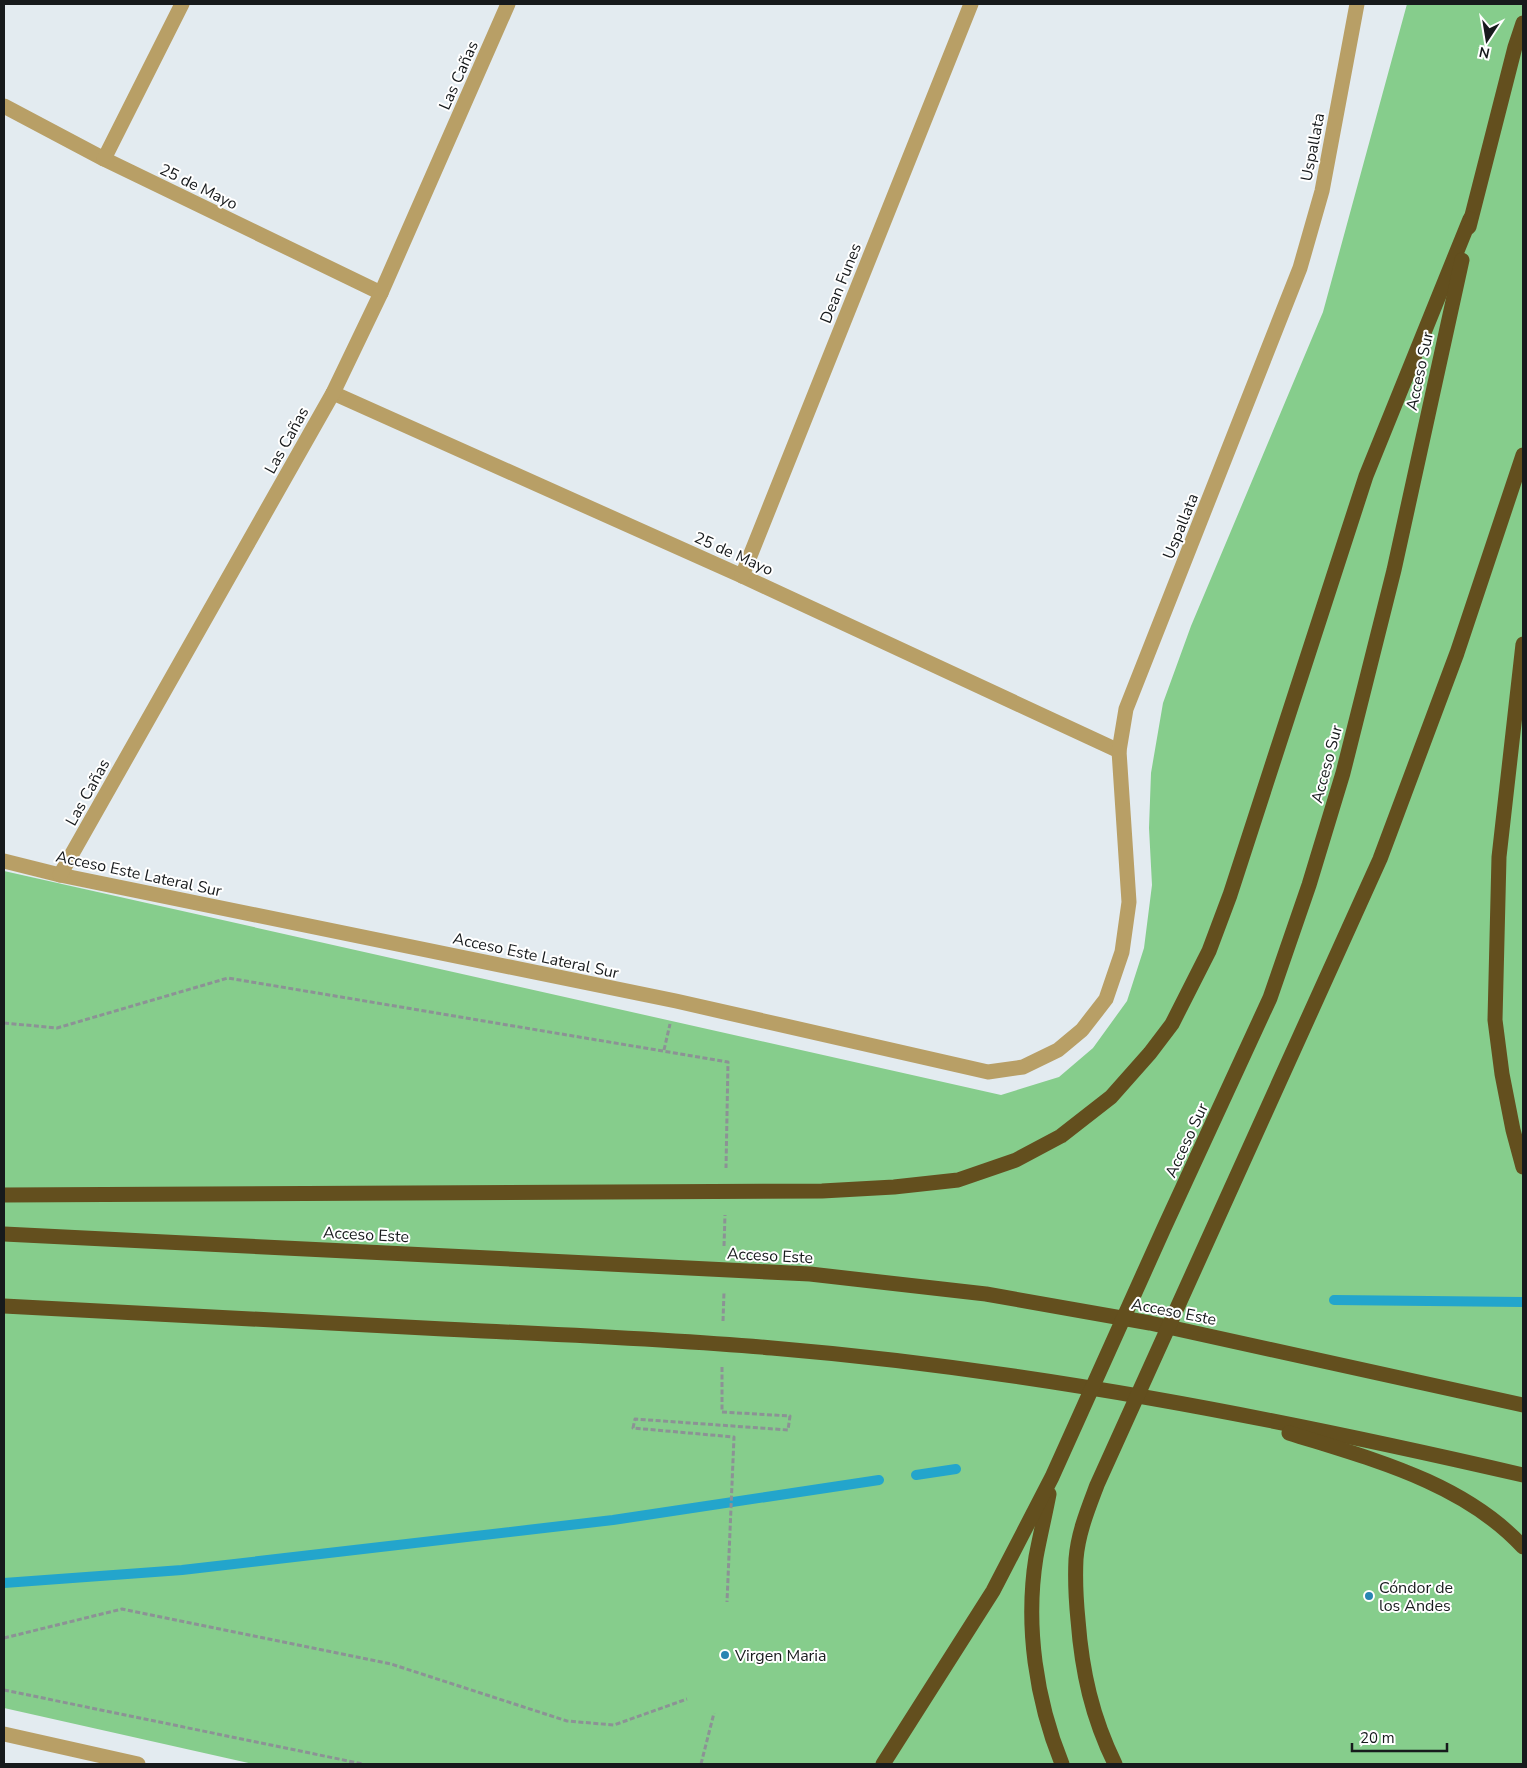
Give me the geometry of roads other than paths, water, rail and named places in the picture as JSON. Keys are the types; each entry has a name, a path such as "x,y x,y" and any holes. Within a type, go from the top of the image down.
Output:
{"highway":[{"name":"Acceso Sur","path":"1052,1477 1270,998 1318,858 1343,773 1394,570 1470,219 1523,23"},
{"path":"4,1195 812,1191 885,1187 958,1180 1016,1160 1061,1136 1111,1097 1150,1053 1172,1024 1209,951 1230,896 1366,476 1470,219"},
{"path":"1115,1764 1102,1739 1089,1697 1081,1656 1076,1558 1083,1521 1097,1485 1210,1239 1289,1058 1380,859 1457,653 1523,455"},
{"path":"1523,644 1499,857 1495,1020 1502,1074 1513,1130 1523,1167"},
{"name":"Acceso Este","path":"4,1234 810,1274 976,1292 1150,1323 1523,1404"},
{"path":"4,1306 626,1338 773,1348 986,1372 1061,1383 1216,1410 1407,1448 1523,1475"},
{"path":"1216,1410 1386,1464 1418,1478 1471,1505 1492,1519 1523,1547"},
{"path":"883,1764 993,1591 1052,1477"},
{"path":"1052,1477 1036,1559 1032,1621 1038,1680 1051,1738 1062,1764"}],"street":[{"path":"104,159 182,4"},
{"name":"Las Cañas","path":"60,875 333,392 381,293 508,4"},
{"name":"Dean Funes","path":"742,576 971,4"},
{"name":"Uspallata","path":"1058,1050 1082,1030 1106,999 1122,952 1129,902 1119,751 1126,709 1300,268 1322,191 1358,4"},
{"name":"25 de Mayo","path":"4,106 104,159 381,293"},
{"name":"25 de Mayo","path":"333,392 742,576 1119,751"},
{"name":"Acceso Este Lateral Sur","path":"4,861 60,875 676,1001 988,1072 1023,1067 1058,1050"},
{"path":"4,1734 138,1764"}],"waterway":[{"path":"1334,1300 1523,1302"},
{"path":"916,1475 956,1469"},
{"path":"4,1583 182,1570 613,1520 879,1480"}],"place":[{"name":"Cóndor de los Andes","path":"1369,1596"},
{"name":"Virgen Maria","path":"725,1655"}]}
